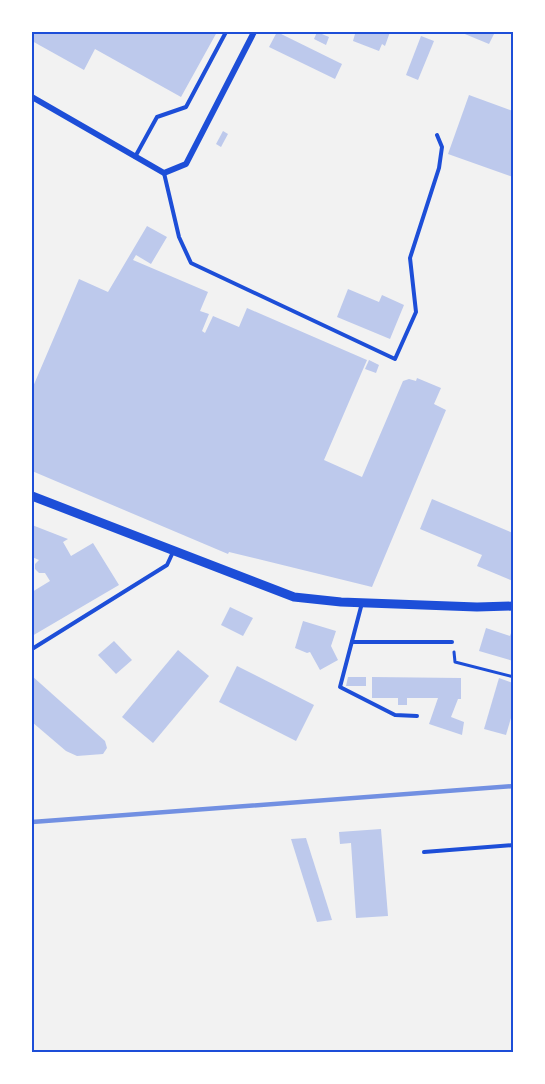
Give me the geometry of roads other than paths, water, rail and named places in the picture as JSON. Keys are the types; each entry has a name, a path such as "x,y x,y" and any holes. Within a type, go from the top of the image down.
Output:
{"street":[{"path":"32,97 164,173 186,164 254,32"},
{"path":"32,496 294,597 362,603 513,606"}],"lane":[{"path":"135,158 157,117 186,107 226,32"},
{"path":"164,173 179,237 191,263 395,359 416,312 410,258 440,168 442,147 437,135"},
{"path":"32,649 167,565 173,551"},
{"path":"362,603 340,687 395,715 417,716"},
{"path":"352,642 452,642"},
{"path":"424,852 513,845"}],"railway":[{"path":"32,822 514,786"}]}
